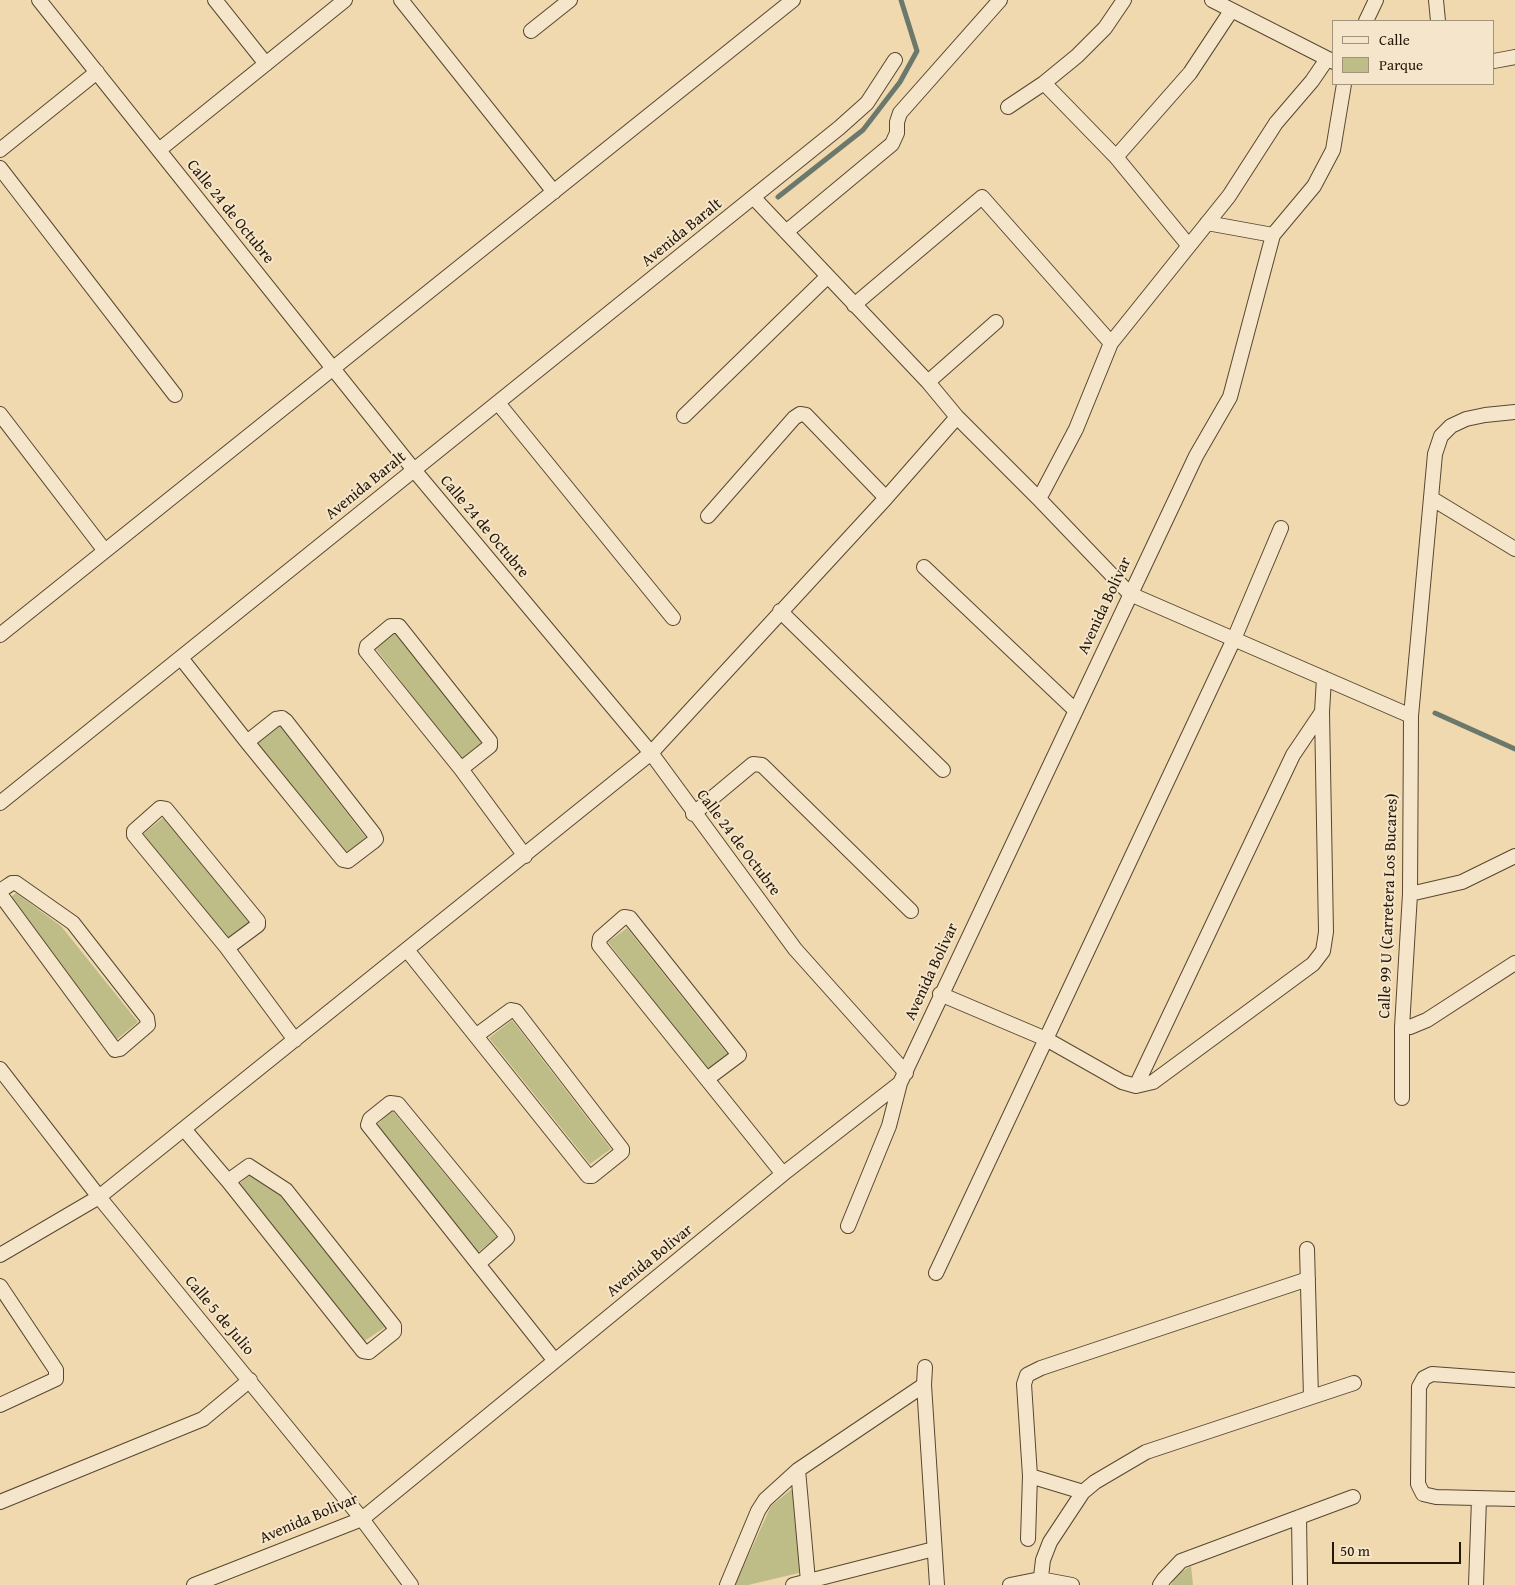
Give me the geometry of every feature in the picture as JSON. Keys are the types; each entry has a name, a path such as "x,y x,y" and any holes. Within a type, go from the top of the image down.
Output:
{"street":[{"name":"Calle 24 de Octubre","path":"39,0 414,470 651,753 693,814 795,949 903,1078"},
{"path":"215,0 266,64"},
{"path":"159,150 345,0"},
{"path":"402,0 554,192"},
{"path":"531,31 570,0"},
{"path":"0,635 334,370 792,0"},
{"path":"786,232 892,144 897,133 897,122 900,112 1000,0"},
{"path":"1008,107 1044,83 1084,49 1105,28 1124,0"},
{"path":"1039,499 1076,429 1111,343 1229,196 1276,123 1330,60 1212,0"},
{"path":"1366,20 1376,0"},
{"path":"1436,0 1438,20"},
{"path":"1116,157 1190,73 1231,11"},
{"path":"1495,61 1515,57"},
{"name":"Avenida Baralt","path":"0,802 754,198 866,102 895,60"},
{"path":"0,150 97,72"},
{"path":"1044,83 1116,157 1189,246"},
{"name":"Avenida Bolivar","path":"194,1585 362,1519 903,1078 940,994 1196,456 1230,397 1274,235 1314,186 1334,150 1344,85"},
{"path":"0,168 175,395"},
{"path":"854,305 982,197 1111,343"},
{"path":"754,198 928,382 957,417 1130,594 1411,716"},
{"path":"1207,223 1274,235"},
{"path":"684,416 827,277"},
{"path":"928,382 996,322"},
{"path":"498,403 673,618"},
{"name":"Calle 99 U (Carretera Los Bucares)","path":"1402,1098 1402,1027 1410,894 1411,716 1435,454 1441,436 1451,426 1466,419 1515,412"},
{"path":"0,414 105,551"},
{"path":"708,516 794,418 800,414 806,415 886,498"},
{"path":"0,1255 99,1198 526,856 651,753 886,498 957,417"},
{"path":"1431,498 1515,549"},
{"path":"936,1273 1234,638 1281,528"},
{"path":"924,566 1075,710"},
{"path":"780,611 943,770"},
{"path":"461,769 490,746 490,741 399,626 391,626 367,646 366,651 461,769 526,856"},
{"path":"180,658 247,742 344,860 348,861 376,839 286,720 282,718 276,719 247,742"},
{"path":"940,994 1046,1039 1122,1082 1136,1086 1153,1082 1313,964 1323,952 1326,932 1322,712 1324,678"},
{"path":"1136,1086 1293,755 1322,712"},
{"path":"693,814 753,764 762,764 911,911"},
{"path":"227,948 258,925 258,921 166,809 160,808 134,831 134,835 227,948 295,1040"},
{"path":"1410,894 1462,882 1515,856"},
{"path":"12,883 16,883 72,923 147,1018 148,1025 120,1049 115,1050 0,892 12,883"},
{"path":"707,1079 739,1055 630,918 624,917 600,938 599,945 783,1174"},
{"path":"408,950 478,1035 588,1176 592,1176 622,1152 622,1149 516,1011 511,1010 478,1035"},
{"path":"1402,1027 1410,1027 1427,1020 1515,963"},
{"name":"Calle 5 de Julio","path":"0,1069 99,1198 250,1380 362,1519 411,1585"},
{"path":"848,1226 889,1126 903,1078"},
{"path":"478,1264 507,1238 505,1234 398,1104 390,1103 370,1119 368,1125 478,1264 555,1361"},
{"path":"184,1130 228,1181 363,1351 369,1352 394,1332 394,1326 286,1190 249,1166 228,1181"},
{"path":"1307,1249 1311,1397"},
{"path":"1028,1539 1030,1476 1024,1384 1027,1375 1032,1371 1308,1279"},
{"path":"0,1286 56,1370 56,1379 0,1405"},
{"path":"925,1367 924,1385 937,1585"},
{"path":"1515,1380 1432,1374 1424,1378 1419,1387 1418,1484 1424,1494 1436,1497 1515,1499"},
{"path":"0,1502 203,1418 250,1380"},
{"path":"1040,1582 1043,1560 1050,1542 1083,1492 1095,1482 1146,1452 1354,1383"},
{"path":"727,1585 758,1511 765,1500 798,1470 924,1385"},
{"path":"798,1470 808,1581"},
{"path":"1030,1476 1083,1492"},
{"path":"1160,1585 1182,1561 1353,1497"},
{"path":"1476,1585 1479,1499"},
{"path":"1299,1517 1300,1585"},
{"path":"793,1585 934,1549"},
{"path":"1010,1585 1040,1582 1072,1585"}],"green space":[{"path":"394,632 484,743 461,759 376,649"},
{"path":"280,726 366,838 347,854 257,743"},
{"path":"164,817 249,922 228,941 143,834"},
{"path":"16,893 61,926 138,1022 116,1040 11,897"},
{"path":"627,928 728,1055 707,1070 608,942"},
{"path":"512,1020 611,1149 590,1164 489,1038"},
{"path":"392,1110 497,1237 477,1253 377,1125"},
{"path":"253,1172 279,1188 387,1326 363,1342 239,1184"},
{"path":"793,1488 803,1572 748,1585 735,1585 771,1506"},
{"path":"1191,1566 1193,1585 1171,1585 1176,1575"}],"waterway":[{"path":"778,197 863,130 900,82 917,51 901,0"},
{"path":"1435,713 1515,749"}]}
